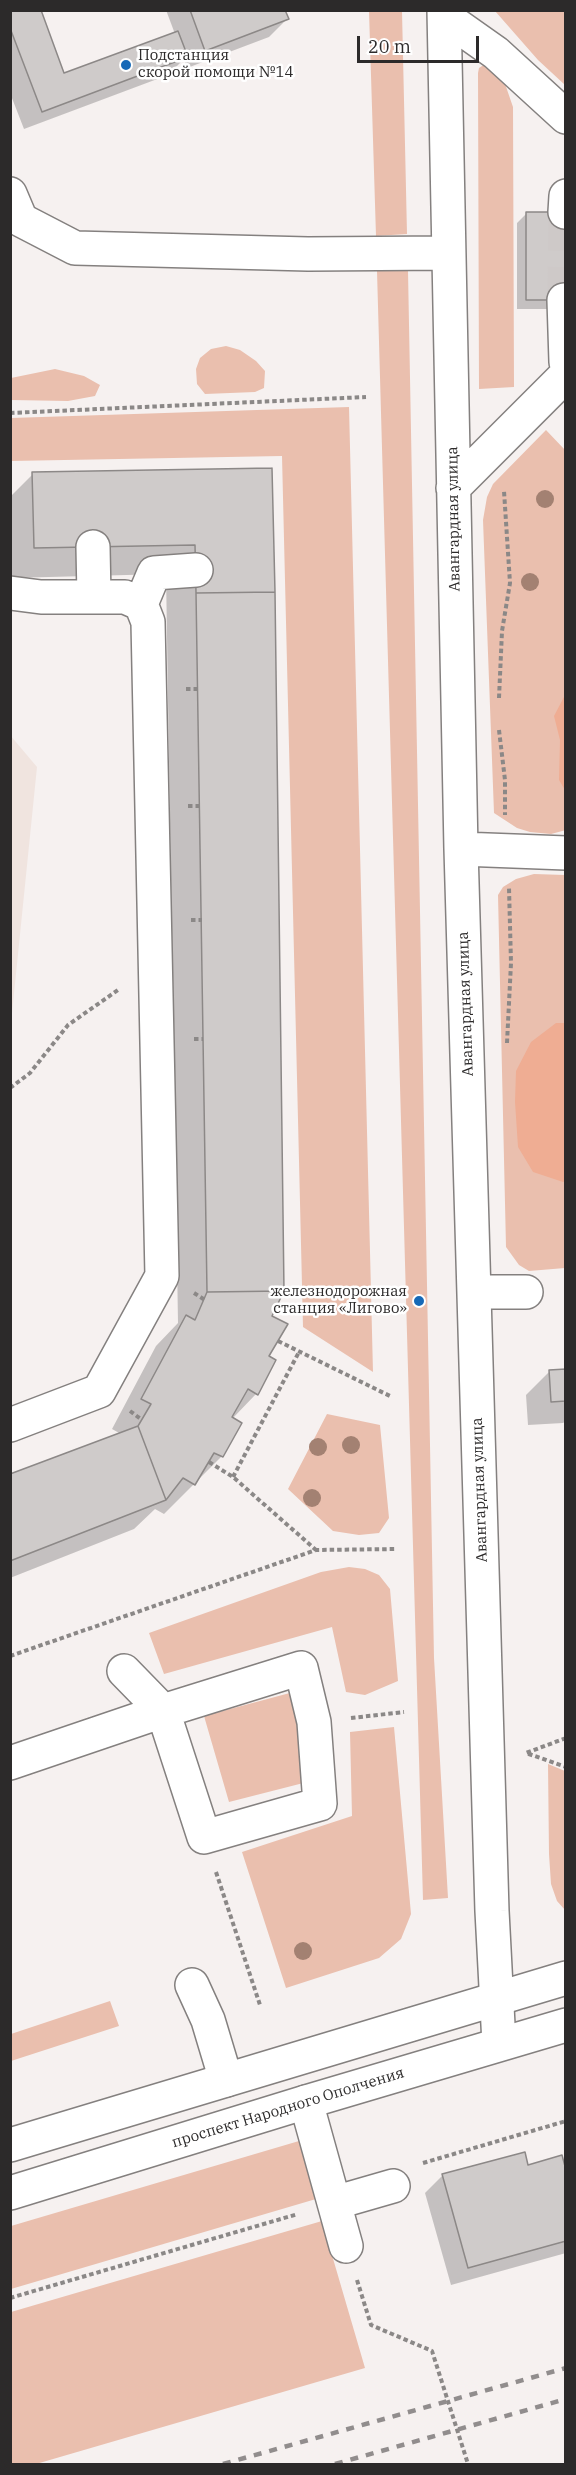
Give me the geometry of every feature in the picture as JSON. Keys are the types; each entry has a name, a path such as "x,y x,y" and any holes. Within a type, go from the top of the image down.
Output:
{"street":[{"path":"444,14 496,53 566,117"},
{"name":"Авангардная улица","path":"444,14 461,849 495,1998 499,2044"},
{"path":"10,194 21,220 75,248 308,254 448,253"},
{"path":"565,213 566,196"},
{"path":"564,300 566,362"},
{"path":"453,488 566,375"},
{"path":"93,547 94,597"},
{"path":"141,604 154,573 196,570"},
{"path":"10,593 41,597 125,597 141,604 148,621 162,1275 99,1391 10,1425"},
{"path":"461,849 566,853"},
{"path":"475,1292 526,1292"},
{"path":"10,1763 163,1711 301,1668 314,1722 320,1804 204,1837 163,1711 124,1671"},
{"path":"10,2145 566,1978"},
{"path":"192,1985 208,2020 226,2080"},
{"name":"проспект Народного Ополчения","path":"10,2193 566,2025"},
{"path":"306,2102 346,2246"},
{"path":"334,2203 393,2186"}],"path":[{"path":"10,413 366,397"},
{"path":"498,707 502,631 510,583 504,498"},
{"path":"499,726 505,780 505,816"},
{"path":"507,1047 511,963 509,885"},
{"path":"10,1088 30,1073 68,1025 100,1003"},
{"path":"278,1341 392,1397"},
{"path":"233,1477 299,1352"},
{"path":"209,1462 233,1477 316,1550"},
{"path":"10,1656 316,1550 397,1549"},
{"path":"314,1722 404,1712"},
{"path":"566,1738 526,1753 566,1767"},
{"path":"204,1837 260,2005"},
{"path":"393,2186 410,2167 566,2121"},
{"path":"10,2298 334,2203"},
{"path":"346,2246 371,2325 432,2351 468,2464"}],"shaded area":[{"path":"369,11 402,11 407,234 376,236"},
{"path":"495,11 565,11 565,85 538,60"},
{"path":"485,64 503,78 513,107 514,387 479,389 478,73 479,68"},
{"path":"377,271 408,271 434,1658 448,1898 423,1900"},
{"path":"226,346 240,350 256,361 265,371 264,388 255,392 205,394 197,384 196,369 200,358 211,349"},
{"path":"55,369 84,376 100,385 95,396 68,401 11,400 11,378"},
{"path":"349,407 373,1372 303,1327 282,456 10,461 11,418"},
{"path":"546,430 565,450 566,830 551,834 517,828 494,813 483,520 487,497 493,484"},
{"path":"565,695 565,790 559,780 560,740 554,716"},
{"path":"10,735 37,767 11,1023 10,1023"},
{"path":"534,874 565,875 565,1268 529,1271 519,1265 506,1247 498,895 503,887 516,879"},
{"path":"556,1023 566,1023 566,1181 563,1182 533,1172 518,1147 515,1102 516,1071 531,1042"},
{"path":"327,1414 380,1425 389,1518 379,1533 359,1535 333,1531 288,1489"},
{"path":"349,1567 365,1569 379,1575 390,1589 398,1681 365,1695 346,1692 332,1627 164,1674 149,1633 321,1572"},
{"path":"301,1690 319,1779 229,1802 204,1716"},
{"path":"394,1727 411,1914 401,1939 379,1958 286,1988 242,1852 352,1816 350,1732"},
{"path":"548,1764 565,1771 565,1910 557,1901 551,1884"},
{"path":"110,2001 119,2026 11,2061 11,2034"},
{"path":"299,2141 316,2199 11,2289 11,2226"},
{"path":"322,2221 365,2368 36,2464 11,2464 11,2312"}],"building":[{"name":"Подстанция скорой помощи №14","path":"10,10 41,10 64,73 178,31 188,57 42,112 10,28"},
{"name":"Подстанция скорой помощи №14","path":"190,10 285,10 289,19 205,51"},
{"path":"526,212 566,212 566,300 526,300"},
{"path":"272,468 275,592 196,593 195,545 34,548 32,472"},
{"path":"275,592 284,1291 207,1292 196,593"},
{"path":"284,1291 272,1316 288,1324 269,1356 276,1360 258,1395 248,1389 232,1417 242,1423 223,1457 214,1453 195,1485 183,1478 166,1500 138,1426 151,1404 141,1399 186,1315 195,1320 207,1292"},
{"path":"566,1369 566,1401 551,1402 549,1370"},
{"path":"138,1426 166,1500 10,1561 10,1474"},
{"path":"525,2152 528,2165 562,2155 566,2170 566,2241 468,2268 442,2174"}],"tunnel":[{"path":"564,300 565,212"}],"railway":[{"path":"223,2464 566,2368"},
{"path":"335,2464 566,2399"}],"place":[{"name":"Подстанция скорой помощи №14","path":"126,65"},
{"name":"железнодорожная станция «Лигово»","path":"419,1301"}]}
